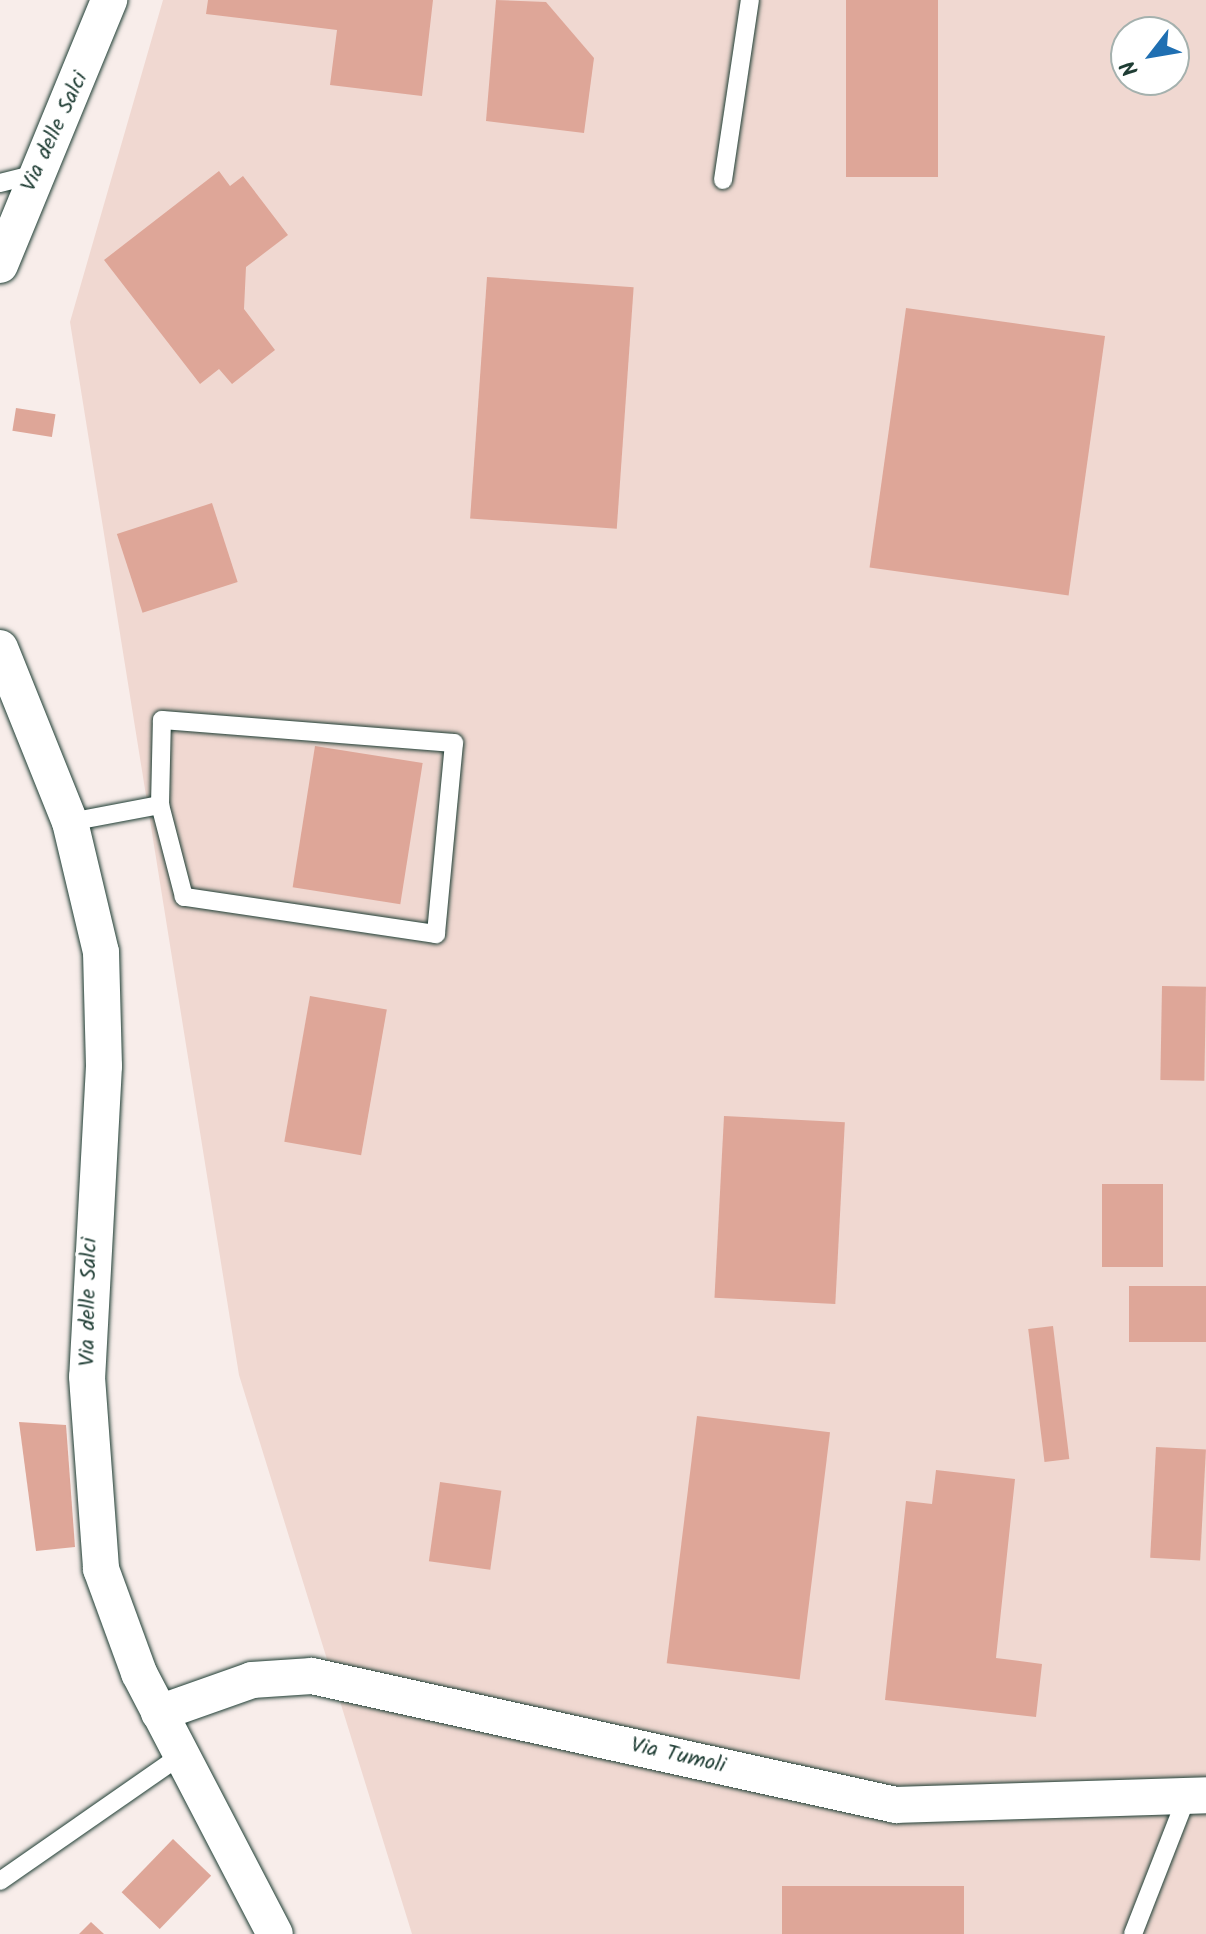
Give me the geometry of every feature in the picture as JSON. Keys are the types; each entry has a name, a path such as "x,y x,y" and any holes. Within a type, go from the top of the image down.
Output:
{"street":[{"name":"Via delle Salci","path":"0,265 109,0"},
{"name":"Via delle Salci","path":"0,648 70,822 99,932 105,1005 89,1266 93,1514 109,1596 159,1713 275,1934"},
{"name":"Via Tumoli","path":"159,1713 243,1682 312,1676 870,1801 945,1809 1196,1795"}],"lane":[{"path":"723,180 750,0"},
{"path":"0,183 35,174"},
{"path":"162,720 454,743 436,934 184,897 160,805 162,720"},
{"path":"70,822 160,805"},
{"path":"0,1881 181,1755"},
{"path":"1133,1934 1196,1795"}],"shaded area":[{"path":"163,0 1206,0 1206,1934 412,1934 239,1375 70,322"}],"building":[{"path":"208,0 433,0 422,96 330,85 337,30 206,14"},
{"path":"496,0 546,2 594,58 584,133 486,121"},
{"path":"846,0 938,0 938,177 846,177"},
{"path":"219,171 230,186 243,176 288,235 246,267 244,309 275,350 232,384 219,369 200,384 104,260"},
{"path":"487,277 634,287 617,529 470,518"},
{"path":"906,308 1105,336 1069,595 870,567"},
{"path":"16,408 56,414 52,437 12,431"},
{"path":"212,503 238,582 143,613 117,534"},
{"path":"315,746 423,763 400,904 293,887"},
{"path":"1162,986 1206,987 1204,1081 1160,1080"},
{"path":"310,996 387,1010 361,1155 284,1142"},
{"path":"724,1116 845,1122 835,1304 714,1298"},
{"path":"1102,1184 1163,1184 1163,1267 1102,1267"},
{"path":"1129,1286 1206,1286 1206,1342 1129,1342"},
{"path":"1053,1326 1069,1459 1045,1462 1028,1329"},
{"path":"697,1416 830,1432 800,1679 667,1663"},
{"path":"19,1422 66,1425 75,1547 36,1551"},
{"path":"1156,1447 1206,1450 1200,1560 1150,1558"},
{"path":"936,1470 1015,1479 996,1658 1042,1664 1036,1717 885,1700 906,1501 932,1504"},
{"path":"440,1482 501,1491 490,1570 429,1561"},
{"path":"173,1839 211,1876 160,1929 122,1892"},
{"path":"782,1886 964,1886 964,1934 782,1934"},
{"path":"91,1922 104,1934 79,1934"}]}
